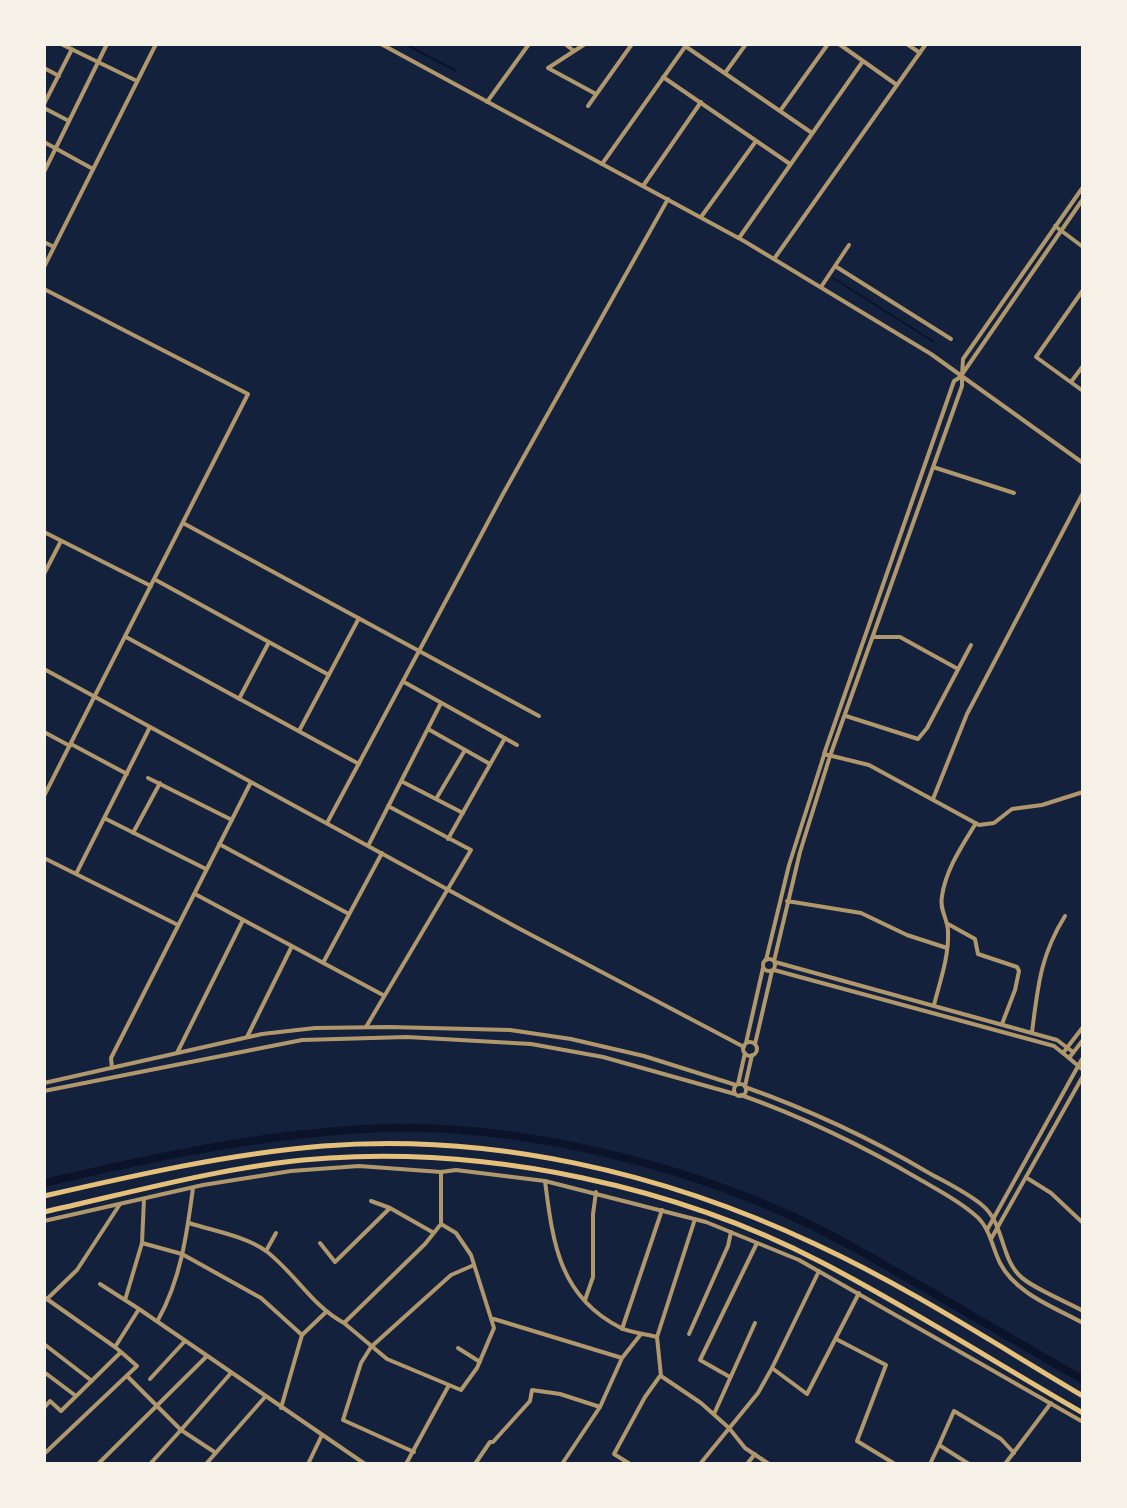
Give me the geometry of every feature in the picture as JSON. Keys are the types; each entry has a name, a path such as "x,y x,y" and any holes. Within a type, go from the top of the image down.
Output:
{"main road":[{"path":"44,1196 170,1168 323,1146 385,1143 468,1146 544,1156 630,1175 728,1207 815,1244 889,1283 1083,1396"},
{"path":"44,1212 233,1168 330,1158 422,1157 513,1165 586,1177 669,1201 745,1228 820,1261 1083,1413"}],"street":[{"path":"61,44 137,81"},
{"path":"44,172 107,44"},
{"path":"44,267 156,44"},
{"path":"381,44 390,46 739,238 931,354 1083,463"},
{"path":"487,102 529,44"},
{"path":"565,44 574,51"},
{"path":"585,44 548,68 596,94"},
{"path":"588,106 632,44"},
{"path":"725,73 746,44"},
{"path":"780,111 828,44"},
{"path":"839,44 897,85"},
{"path":"907,44 920,53"},
{"path":"774,259 926,44"},
{"path":"602,164 686,45 812,133"},
{"path":"69,121 44,106 72,49"},
{"path":"739,238 863,61"},
{"path":"44,68 59,76"},
{"path":"663,77 790,164"},
{"path":"643,186 701,102"},
{"path":"701,217 756,141"},
{"path":"44,142 93,169"},
{"path":"738,1095 745,1092 787,901 830,756 962,386 963,359 1083,187"},
{"path":"327,823 503,494 668,199"},
{"path":"738,1095 737,1085 745,1048 789,865 824,754 954,381 962,376 1083,199"},
{"path":"1055,226 1083,247"},
{"path":"44,242 54,247"},
{"path":"821,287 849,245"},
{"path":"835,266 951,339"},
{"path":"44,289 248,394 44,796"},
{"path":"1083,290 1036,357 1083,391"},
{"path":"1071,382 1083,366"},
{"path":"933,467 1014,493"},
{"path":"933,800 967,714 1083,493"},
{"path":"183,523 539,716"},
{"path":"44,532 151,586"},
{"path":"44,574 61,541"},
{"path":"154,579 329,675"},
{"path":"299,731 359,618"},
{"path":"125,637 359,764"},
{"path":"874,637 900,637 958,669"},
{"path":"239,699 269,642"},
{"path":"846,716 918,739 927,728 971,645"},
{"path":"44,669 745,1048 752,1055"},
{"path":"403,682 517,745"},
{"path":"368,846 441,703"},
{"path":"76,874 150,727"},
{"path":"428,729 490,764"},
{"path":"44,732 127,774"},
{"path":"448,839 505,738"},
{"path":"436,799 465,750"},
{"path":"824,754 869,765 976,823 994,823 1012,809 1042,805 1083,792"},
{"path":"148,778 232,820"},
{"path":"401,781 463,813"},
{"path":"112,1068 111,1058 251,782"},
{"path":"133,833 160,783"},
{"path":"366,1027 471,850 388,806"},
{"path":"104,818 207,870"},
{"path":"976,823 952,864 942,897 941,913 948,924 975,939 978,954 1017,967 1015,990 1002,1024"},
{"path":"219,844 349,914"},
{"path":"323,963 382,853"},
{"path":"44,858 178,925"},
{"path":"195,894 383,995"},
{"path":"787,901 861,913 907,935 947,948"},
{"path":"1032,1032 1039,982 1049,942 1065,916"},
{"path":"177,1053 243,920"},
{"path":"934,1005 947,948 948,924"},
{"path":"247,1037 292,946"},
{"path":"766,960 1032,1032 1057,1040 1083,1060 1082,1071 1044,1147 991,1239"},
{"path":"763,968 1054,1046 1082,1071"},
{"path":"1063,1053 1083,1027"},
{"path":"44,1083 247,1037 315,1028 510,1030 644,1056 803,1108 880,1144 963,1192 984,1207 993,1219 1009,1260 1020,1276 1083,1311"},
{"path":"44,1091 302,1040 407,1037 531,1044 603,1057 738,1095 829,1131 883,1158 959,1202 978,1217 1001,1264 1015,1284 1083,1323"},
{"path":"1069,1058 1083,1040"},
{"path":"745,1048 755,1044"},
{"path":"987,1230 1036,1142 1082,1071"},
{"path":"1036,1142 1044,1147"},
{"path":"44,1221 193,1188 291,1171 359,1166 441,1172 456,1170 545,1181 695,1219 757,1243 819,1271 1083,1422"},
{"path":"344,1323 425,1244 441,1224 441,1172"},
{"path":"1027,1178 1051,1193 1083,1223"},
{"path":"545,1181 552,1239 575,1292 622,1329 657,1337"},
{"path":"158,1320 169,1300 182,1254 193,1188"},
{"path":"584,1301 593,1277 596,1192"},
{"path":"125,1300 142,1243 144,1199"},
{"path":"371,1201 434,1233"},
{"path":"44,1454 137,1366 45,1298 77,1270 120,1204"},
{"path":"320,1243 335,1262 390,1208"},
{"path":"622,1329 662,1210"},
{"path":"630,1464 614,1454 645,1397 661,1376 657,1337 695,1219"},
{"path":"189,1223 252,1243 266,1251 325,1313 344,1323 387,1359 461,1390 493,1336 493,1318 471,1255 456,1233 441,1224"},
{"path":"689,1334 728,1246 731,1232"},
{"path":"266,1251 276,1233"},
{"path":"142,1243 182,1254 261,1298 302,1335"},
{"path":"730,1377 700,1360 757,1243"},
{"path":"414,1452 343,1420 361,1363 371,1347 451,1275 474,1265"},
{"path":"700,1464 758,1393 819,1271"},
{"path":"100,1284 158,1320 365,1464"},
{"path":"772,1368 807,1394 859,1293"},
{"path":"115,1347 139,1309"},
{"path":"281,1408 302,1335 325,1313"},
{"path":"493,1318 622,1358"},
{"path":"714,1414 755,1323"},
{"path":"562,1464 600,1407 622,1358 642,1333"},
{"path":"836,1339 886,1365 857,1441 895,1464"},
{"path":"150,1379 185,1341"},
{"path":"44,1344 92,1381"},
{"path":"458,1348 480,1362"},
{"path":"44,1408 50,1401 61,1411 121,1352"},
{"path":"98,1464 207,1356"},
{"path":"44,1372 76,1396"},
{"path":"150,1464 231,1373"},
{"path":"127,1376 181,1430 216,1453"},
{"path":"661,1376 714,1414 745,1448 769,1464"},
{"path":"406,1464 449,1385"},
{"path":"475,1464 490,1442 530,1401 532,1390 560,1394 600,1407"},
{"path":"206,1464 265,1397"},
{"path":"1005,1464 1051,1403"},
{"path":"930,1464 954,1411 1001,1439 1014,1453"},
{"path":"308,1464 322,1435"},
{"path":"939,1445 969,1464"},
{"path":"747,1464 755,1454"},
{"path":"211,1459 218,1464"}],"waterway":[{"path":"405,44 456,71"},
{"path":"833,278 934,342"},
{"path":"44,1183 203,1149 284,1136 365,1129 467,1131 572,1146 676,1172 790,1215 863,1253 1083,1380"}]}
